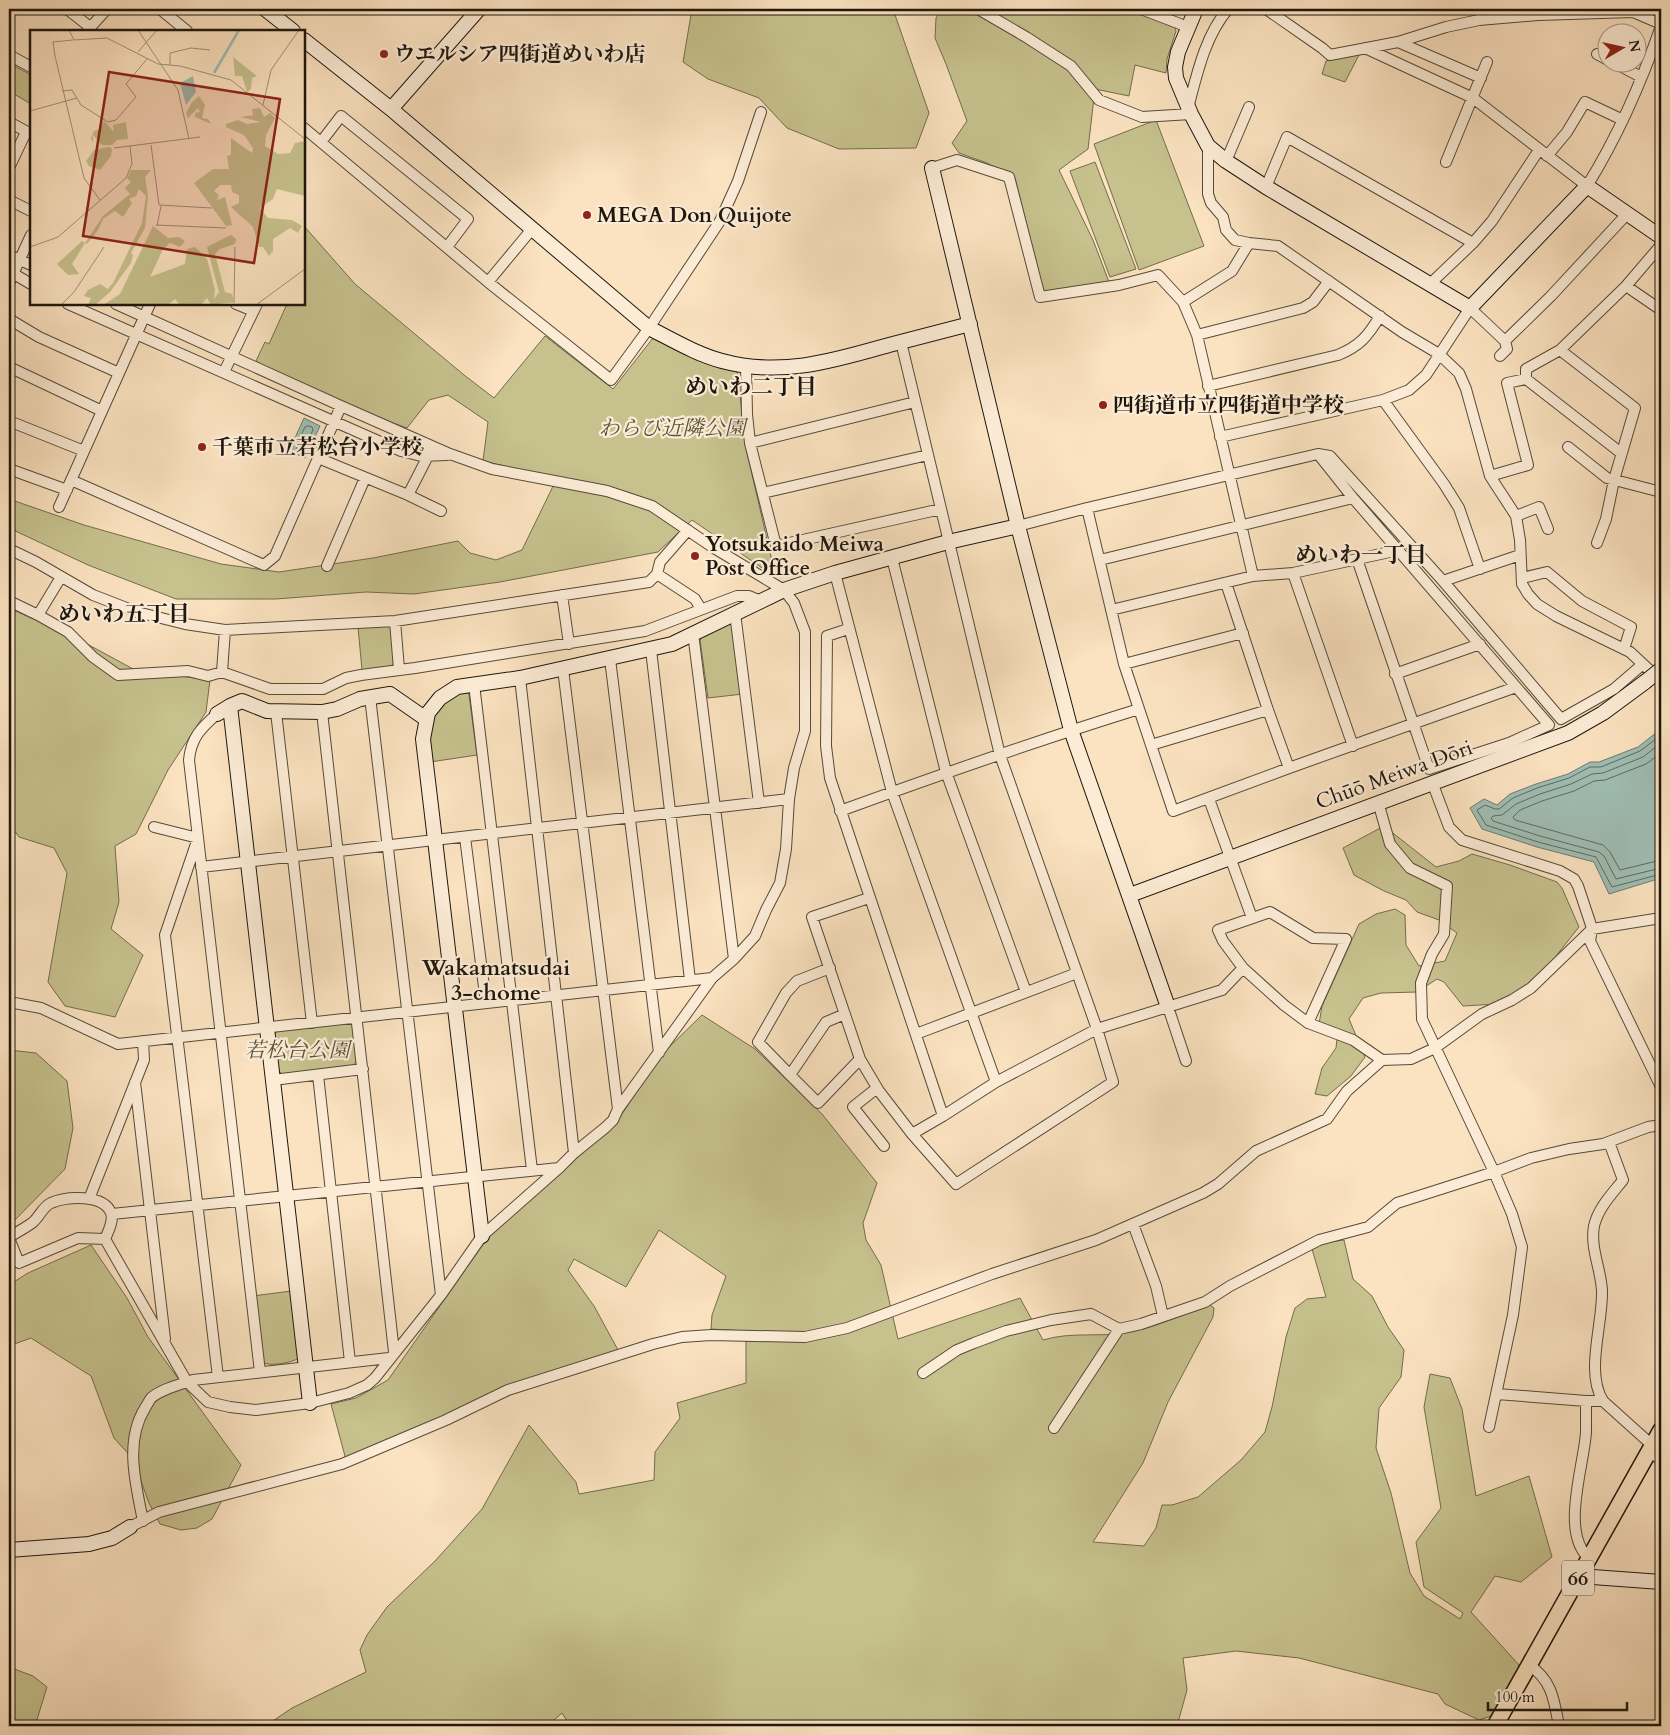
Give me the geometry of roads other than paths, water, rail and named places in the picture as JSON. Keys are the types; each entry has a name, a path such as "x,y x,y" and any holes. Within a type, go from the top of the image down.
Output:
{"main road":[{"name":"66","path":"1495,1726 1661,1430"}],"street":[{"path":"67,9 88,29 107,9"},
{"path":"160,9 186,30"},
{"path":"265,9 292,30"},
{"path":"391,109 478,9"},
{"path":"978,9 1071,66 1099,100 1142,118 1189,111"},
{"path":"1140,9 1188,27"},
{"path":"1196,9 1175,61 1174,68 1189,111 1208,146 1226,161 1266,187 1470,308 1505,341 1506,349 1500,356"},
{"path":"1189,111 1209,40 1228,9"},
{"path":"1220,437 1383,400 1409,390 1418,384 1426,376 1438,354 1470,308 1587,186 1604,159 1623,120 1661,25 1634,12 1538,15 1479,20 1446,27 1398,42 1330,56 1322,48 1266,9"},
{"path":"1479,20 1486,9"},
{"path":"1398,42 1481,78"},
{"path":"306,46 391,109 649,328 691,349 721,361 791,368 828,362 970,324"},
{"path":"1365,48 1473,98 1587,186 1661,237"},
{"path":"9,55 30,66"},
{"path":"1446,162 1487,62"},
{"path":"1632,72 1641,77"},
{"path":"1430,284 1473,243 1492,221 1543,153 1567,132 1585,102 1623,120"},
{"path":"1226,161 1249,107"},
{"path":"305,129 488,282 611,380 649,328 720,221 738,181 760,112"},
{"path":"321,142 341,116 468,219 446,247"},
{"path":"9,122 29,133 9,168"},
{"path":"1266,187 1287,137 1473,243"},
{"path":"1208,146 1208,194 1212,204 1223,217 1226,230 1235,240 1278,246 1402,332 1438,354 1459,373 1463,380 1490,476 1516,516 1520,540 1522,584 1528,594 1537,604 1556,616 1624,649 1643,664 1661,673"},
{"path":"1186,1061 1130,895 1071,730 1018,526 932,168 957,160 1009,177 1040,297 1119,286 1158,275 1182,302 1197,335 1228,476 1253,576"},
{"path":"9,200 30,210"},
{"path":"1505,341 1551,296 1627,214"},
{"path":"488,282 532,229"},
{"path":"30,237 20,260 10,276 30,284"},
{"path":"1182,302 1232,271 1249,243"},
{"path":"1526,379 1526,369 1560,350 1626,286 1661,245"},
{"path":"9,255 30,265"},
{"path":"1197,335 1303,308 1313,302 1329,281"},
{"path":"1626,286 1661,310"},
{"path":"70,305 401,451 421,456 450,454"},
{"path":"105,1240 78,1238 19,1263 9,1238 33,1222 49,1203 78,1198 89,1199 96,1200 108,1209 112,1214 105,1240 187,1382 208,1402 256,1410 310,1403 349,1393 367,1385 375,1378 441,1294 482,1236 613,1120 618,1109 712,978 734,959 755,936 780,883 786,849 789,799 794,768 805,731 805,632 794,603 784,590 652,506 607,491 492,470 427,444 118,305"},
{"path":"59,507 150,305"},
{"path":"224,372 255,308 241,305"},
{"path":"1208,386 1338,355 1361,342 1369,334 1380,316"},
{"path":"9,319 39,337 119,373"},
{"path":"869,898 812,917 860,1059 877,1088 912,1134 956,1184 1113,1082 1077,973 1000,756 901,342"},
{"path":"1560,350 1635,408 1621,453 1606,519 1597,543"},
{"path":"746,365 747,414 750,443 776,546 941,509"},
{"path":"9,366 102,411"},
{"path":"1490,476 1528,465 1507,383 1526,379 1621,453"},
{"path":"1383,400 1444,484 1459,508 1480,569"},
{"path":"750,443 915,402"},
{"path":"9,469 69,485 264,564 275,556 341,406"},
{"path":"9,422 84,451"},
{"path":"408,495 428,456 427,444"},
{"path":"1568,447 1607,478 1661,492"},
{"path":"1318,454 1549,725 1509,743 1429,769 1412,725 1357,559"},
{"path":"482,1236 423,739 426,719 433,706 448,692 457,687 520,678 652,650 672,644 784,590 834,573 948,542 1318,454 1330,456 1444,581 1561,719 1614,689 1643,664"},
{"path":"763,493 928,456"},
{"path":"318,458 408,495 441,511"},
{"path":"327,566 365,478"},
{"path":"1100,560 1354,498"},
{"path":"1516,516 1539,507 1548,529"},
{"path":"1087,508 1124,664 1174,811 1516,687"},
{"path":"9,550 36,562 93,595 137,612 185,624 225,630 395,621 649,582 657,574 660,562 688,530"},
{"path":"1111,610 1253,576 1293,573 1399,550"},
{"path":"1444,581 1520,556"},
{"path":"892,558 946,772 1026,992"},
{"path":"1522,578 1547,572 1582,602 1630,628 1624,649"},
{"path":"834,573 892,792 996,1082"},
{"path":"1293,573 1353,746"},
{"path":"657,574 694,599 701,609"},
{"path":"38,615 61,577"},
{"path":"1226,583 1289,768"},
{"path":"562,595 569,644"},
{"path":"9,601 68,632 93,657 118,675 188,671 208,676 222,672 270,689 295,690 324,689 346,678 645,631 737,596 749,596 762,601"},
{"path":"735,613 759,802"},
{"path":"395,621 399,669"},
{"path":"848,629 827,636 826,746 830,778 943,1116"},
{"path":"222,672 225,630"},
{"path":"693,633 734,959"},
{"path":"1124,664 1243,633"},
{"path":"1396,674 1480,644"},
{"path":"652,650 690,980"},
{"path":"610,659 658,1052"},
{"path":"563,669 618,1109"},
{"name":"Chūō Meiwa Dōri","path":"1130,895 1568,733 1603,714 1645,682 1661,673"},
{"path":"520,678 574,1153"},
{"path":"474,684 532,1170"},
{"path":"260,1372 189,760 190,747 202,727 217,714 242,701 267,711 322,712 337,709 360,699 390,694 426,719"},
{"path":"370,697 441,1294"},
{"path":"230,706 310,1403"},
{"path":"840,810 1071,730 1140,710"},
{"path":"1152,745 1268,710"},
{"path":"276,712 312,1023"},
{"path":"322,712 376,1186 392,1355"},
{"path":"1432,782 1450,827 1462,840 1560,871 1574,879 1592,929 1590,941 1661,1087"},
{"path":"1209,798 1252,918"},
{"path":"201,867 789,799"},
{"path":"1378,802 1390,844 1410,868 1447,886 1444,934 1432,954 1421,983 1422,1020 1494,1172 1512,1214 1522,1247 1513,1315 1489,1427"},
{"path":"154,827 198,838"},
{"path":"465,837 486,1003"},
{"path":"198,838 165,935 218,1377"},
{"path":"1308,1024 1346,939 1313,938 1270,912 1218,930 1223,941 1243,968 1308,1024 1354,1040 1382,1060 1411,1060 1435,1048 1482,1014 1512,1000 1531,988 1592,929 1661,918"},
{"path":"830,968 797,981 786,993 758,1042 818,1103 860,1059"},
{"path":"912,1134 996,1082 1096,1029 1222,990 1243,968"},
{"path":"916,1034 1077,973"},
{"path":"9,1002 41,1008 118,1044 712,978"},
{"path":"790,1075 826,1022 845,1014"},
{"path":"89,1199 144,1060 143,1042"},
{"path":"9,1550 89,1544 112,1538 159,1512 342,1464 446,1420 508,1390 653,1344 710,1335 805,1337 846,1328 992,1274 1096,1240 1203,1193 1218,1184 1256,1152 1327,1119 1348,1091 1382,1060"},
{"path":"273,1080 363,1069"},
{"path":"318,1074 350,1362"},
{"path":"135,1082 165,1345"},
{"path":"877,1088 853,1107 884,1146"},
{"path":"923,1373 957,1350 1006,1331 1051,1320 1091,1314 1119,1329 1142,1324 1188,1309 1205,1302 1230,1286 1320,1240 1368,1227 1397,1203 1531,1158 1609,1142 1648,1127 1661,1126"},
{"path":"1609,1142 1623,1180 1604,1204 1594,1225 1595,1250 1602,1290 1596,1364 1597,1385 1599,1395 1603,1401 1651,1448 1661,1461"},
{"path":"112,1214 559,1168"},
{"path":"1133,1224 1156,1286 1163,1316"},
{"path":"1054,1428 1119,1329"},
{"path":"144,1521 134,1474 135,1435 140,1416 151,1398 171,1387 187,1382 306,1368 392,1355"},
{"path":"1497,1394 1603,1401"},
{"path":"1586,1401 1586,1433 1574,1515 1578,1542 1583,1553 1589,1558"},
{"path":"1579,1576 1661,1582"},
{"path":"1529,1665 1538,1671 1551,1690 1559,1726"}],"water":[{"path":"304,418 320,426 305,458 289,451"},
{"path":"1661,729 1661,878 1609,894 1594,862 1537,847 1482,829 1470,808 1484,799 1497,805 1510,794 1568,774 1590,762 1599,762 1638,747"}],"place":[{"name":"ウエルシア四街道めいわ店","path":"384,54"},
{"name":"MEGA Don Quijote","path":"587,215"},
{"name":"四街道市立四街道中学校","path":"1103,405"},
{"name":"千葉市立若松台小学校","path":"202,447"},
{"name":"Yotsukaido Meiwa Post Office","path":"695,556"}],"district":[{"name":"めいわ二丁目","path":"751,387"},
{"name":"めいわ一丁目","path":"1361,555"},
{"name":"めいわ五丁目","path":"124,614"},
{"name":"Wakamatsudai 3-chome","path":"496,980"}],"park label":[{"name":"わらび近隣公園","path":"672,428"},
{"name":"若松台公園","path":"297,1050"}]}
